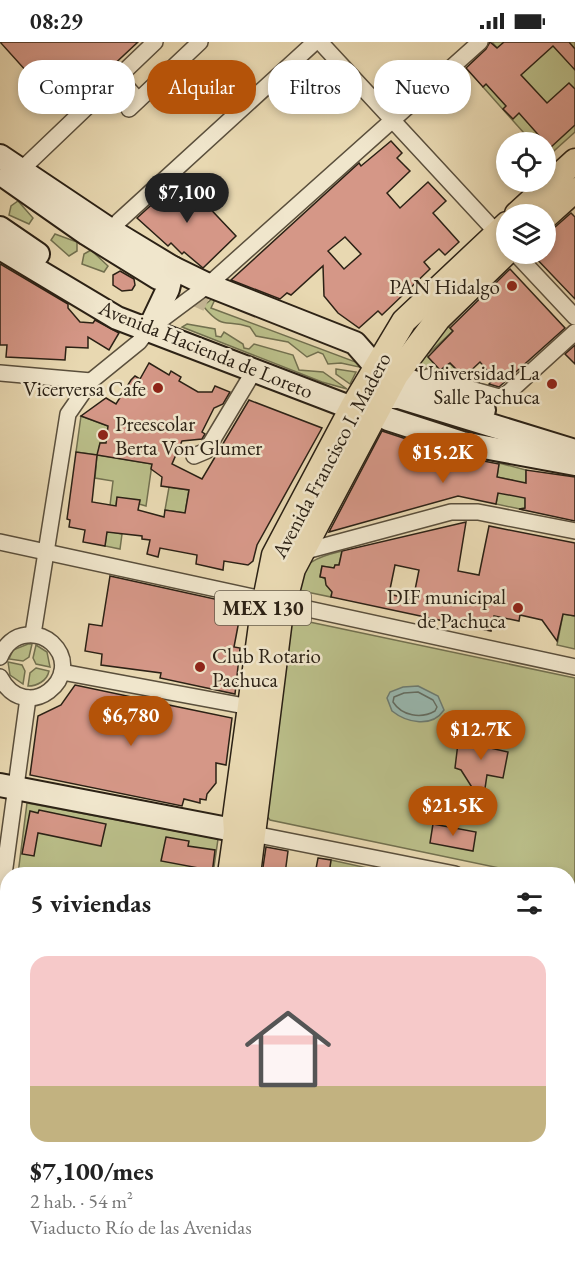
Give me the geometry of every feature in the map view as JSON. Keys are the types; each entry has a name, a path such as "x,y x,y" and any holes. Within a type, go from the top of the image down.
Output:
{"main road":[{"path":"0,156 10,171 87,234 166,273 386,371 489,412 575,439"},
{"path":"528,204 575,161"},
{"path":"0,228 144,322 168,289 166,273 112,231 10,171"},
{"path":"556,207 575,190"},
{"name":"Avenida Francisco I. Madero","path":"233,867 254,815 274,602 274,555 352,408 438,319 496,246"},
{"name":"Avenida Hacienda de Loreto","path":"0,248 117,318 144,322 254,370 352,408"},
{"name":"Avenida Francisco I. Madero","path":"247,867 245,833 235,817 250,707 274,602 361,439 386,408 386,371"},
{"path":"386,408 399,397 575,451"},
{"path":"352,408 386,408 462,443 575,464"},
{"path":"352,408 360,421 361,439"},
{"path":"8,786 245,833"}],"street":[{"path":"135,60 155,42"},
{"path":"135,103 200,42"},
{"path":"112,231 118,221 315,42"},
{"path":"320,42 496,228"},
{"path":"33,634 68,414 91,381 139,342 144,322 211,295 392,120 480,42"},
{"path":"10,171 74,114"},
{"path":"525,264 575,317"},
{"path":"386,371 415,373 499,397 507,394 575,332"},
{"path":"194,456 206,451 254,370"},
{"path":"0,373 91,381"},
{"path":"302,552 451,512 478,512 575,531"},
{"path":"0,542 575,667"},
{"path":"0,657 8,643 16,638 33,634 42,636 56,647 62,664 62,672 53,689 46,694 28,698 11,692 0,677"},
{"path":"62,672 250,707"},
{"path":"3,867 8,786 28,698"},
{"path":"245,833 404,867"}],"green space":[{"path":"492,42 575,42 575,132 556,149 556,132 523,132 483,87 506,58"},
{"path":"18,201 33,218 29,224 9,215 11,206"},
{"path":"55,234 77,242 77,251 69,256 51,240"},
{"path":"91,250 108,266 104,272 82,264 84,254"},
{"path":"217,295 211,308 361,364 359,367 341,363 328,364 323,354 318,352 307,357 288,342 256,336 250,327 221,322 203,306"},
{"path":"444,322 453,331 427,355 441,371 450,363 465,380 415,364"},
{"path":"187,324 215,329 216,336 221,337 224,332 243,344 244,348 249,349 254,344 293,355 299,370 323,372 347,389 322,382 182,327"},
{"path":"336,369 356,372 350,384 336,374"},
{"path":"81,416 108,426 106,443 100,443 98,455 152,464 146,506 139,504 140,501 117,498 112,532 122,534 120,549 105,546 113,481 95,478 97,455 76,452"},
{"path":"499,463 526,470 525,510 496,504 498,493 512,480 497,477"},
{"path":"169,487 189,490 186,507 211,510 185,513 165,510"},
{"path":"342,551 339,565 335,565 334,568 322,566 320,576 326,579 327,586 333,588 331,597 297,590 302,573 311,562"},
{"path":"563,614 575,616 575,649 557,645"},
{"path":"300,620 575,678 575,867 495,867 270,820 263,811 291,623"},
{"path":"32,644 29,657 23,661 9,659 13,650"},
{"path":"36,645 47,652 50,667 36,664 33,658"},
{"path":"8,662 22,665 25,671 23,684 10,675"},
{"path":"36,668 49,671 48,675 41,682 28,686 30,673"},
{"path":"27,803 218,839 214,867 19,867"},
{"path":"331,860 363,867 330,867"}],"water":[{"path":"418,686 438,696 444,710 439,716 419,722 392,711 387,698 390,692 403,687"}],"building":[{"path":"0,42 138,42 119,60 18,60 18,62"},
{"path":"490,42 497,48 504,42 569,42 575,49 575,70 553,46 521,75 547,103 569,83 575,89 575,125 556,142 556,132 536,132 519,113 513,119 503,109 506,106 486,84 483,87 471,74 471,63"},
{"path":"391,141 402,153 397,158 410,171 387,193 400,208 428,182 446,201 433,213 459,242 445,255 439,249 424,262 430,269 382,315 378,311 359,328 338,313 324,296 323,266 291,295 287,293 280,299 231,280 359,163 361,166","holes":["345,237 361,254 344,269 328,251"]},
{"path":"181,178 236,236 203,268 184,252 182,254 171,243 168,246 137,218"},
{"path":"571,213 575,217 575,299 542,264 556,264 556,226"},
{"path":"0,264 68,304 68,308 80,322 93,323 95,320 119,333 109,350 88,337 88,348 66,347 65,360 6,357 7,345 0,345"},
{"path":"510,269 565,328 499,387 489,384 494,378 480,362 464,377 450,363 440,370 428,357 453,331 450,328"},
{"path":"120,271 134,279 135,285 132,290 122,291 113,285 113,275"},
{"path":"575,345 575,364 565,354"},
{"path":"149,363 169,375 171,371 181,377 179,381 198,392 212,392 215,386 230,392 223,404 214,408 202,432 205,434 202,439 182,441 172,464 202,479 249,400 322,428 257,545 253,561 248,565 224,561 223,570 196,564 197,555 160,548 158,557 147,554 150,540 142,539 142,536 107,532 105,546 83,542 85,530 69,527 70,520 67,519 76,452 97,455 100,443 106,443 108,426 81,416 106,398 116,404 131,380 135,376 140,379","holes":["97,455 152,464 151,469 162,477 161,486 189,490 185,513 165,510 164,517 138,510 140,500 117,497 116,506 92,502"]},
{"path":"382,431 458,456 499,464 497,477 526,483 526,470 575,477 575,521 519,509 525,508 525,498 498,493 496,504 458,496 329,532"},
{"path":"466,522 458,571 479,575 489,526 575,543 575,616 563,614 557,641 542,620 520,615 519,621 494,616 491,631 331,597 332,592 326,585 325,578 320,577 322,566 334,568 335,565 339,565 342,551","holes":["395,565 419,570 413,600 389,594"]},
{"path":"110,576 242,605 234,647 240,648 235,694 160,678 161,673 101,665 102,654 85,651 89,624 102,626"},
{"path":"75,685 132,697 130,708 158,714 159,703 232,718 226,765 216,763 216,783 207,794 206,800 200,799 200,803 184,799 182,806 30,775 38,716 61,705"},
{"path":"493,728 490,748 508,752 503,778 487,775 484,795 473,789 461,770 455,768 458,743 467,744 476,734"},
{"path":"39,810 106,824 101,846 38,833 34,856 22,854 30,811 38,813"},
{"path":"433,824 476,832 473,851 430,843"},
{"path":"166,837 189,841 188,846 215,850 213,867 194,867 161,861"},
{"path":"266,847 288,851 286,867 263,867"},
{"path":"318,858 331,860 330,867 316,867"}],"tunnel":[{"path":"158,278 215,304"}],"place":[{"name":"PAN Hidalgo","path":"512,286"},
{"name":"Universidad La Salle Pachuca","path":"552,384"},
{"name":"Vicerversa Cafe","path":"158,388"},
{"name":"Preescolar Berta Von Glumer","path":"103,435"},
{"name":"DIF municipal de Pachuca","path":"518,608"},
{"name":"Club Rotario Pachuca","path":"200,667"}]}
